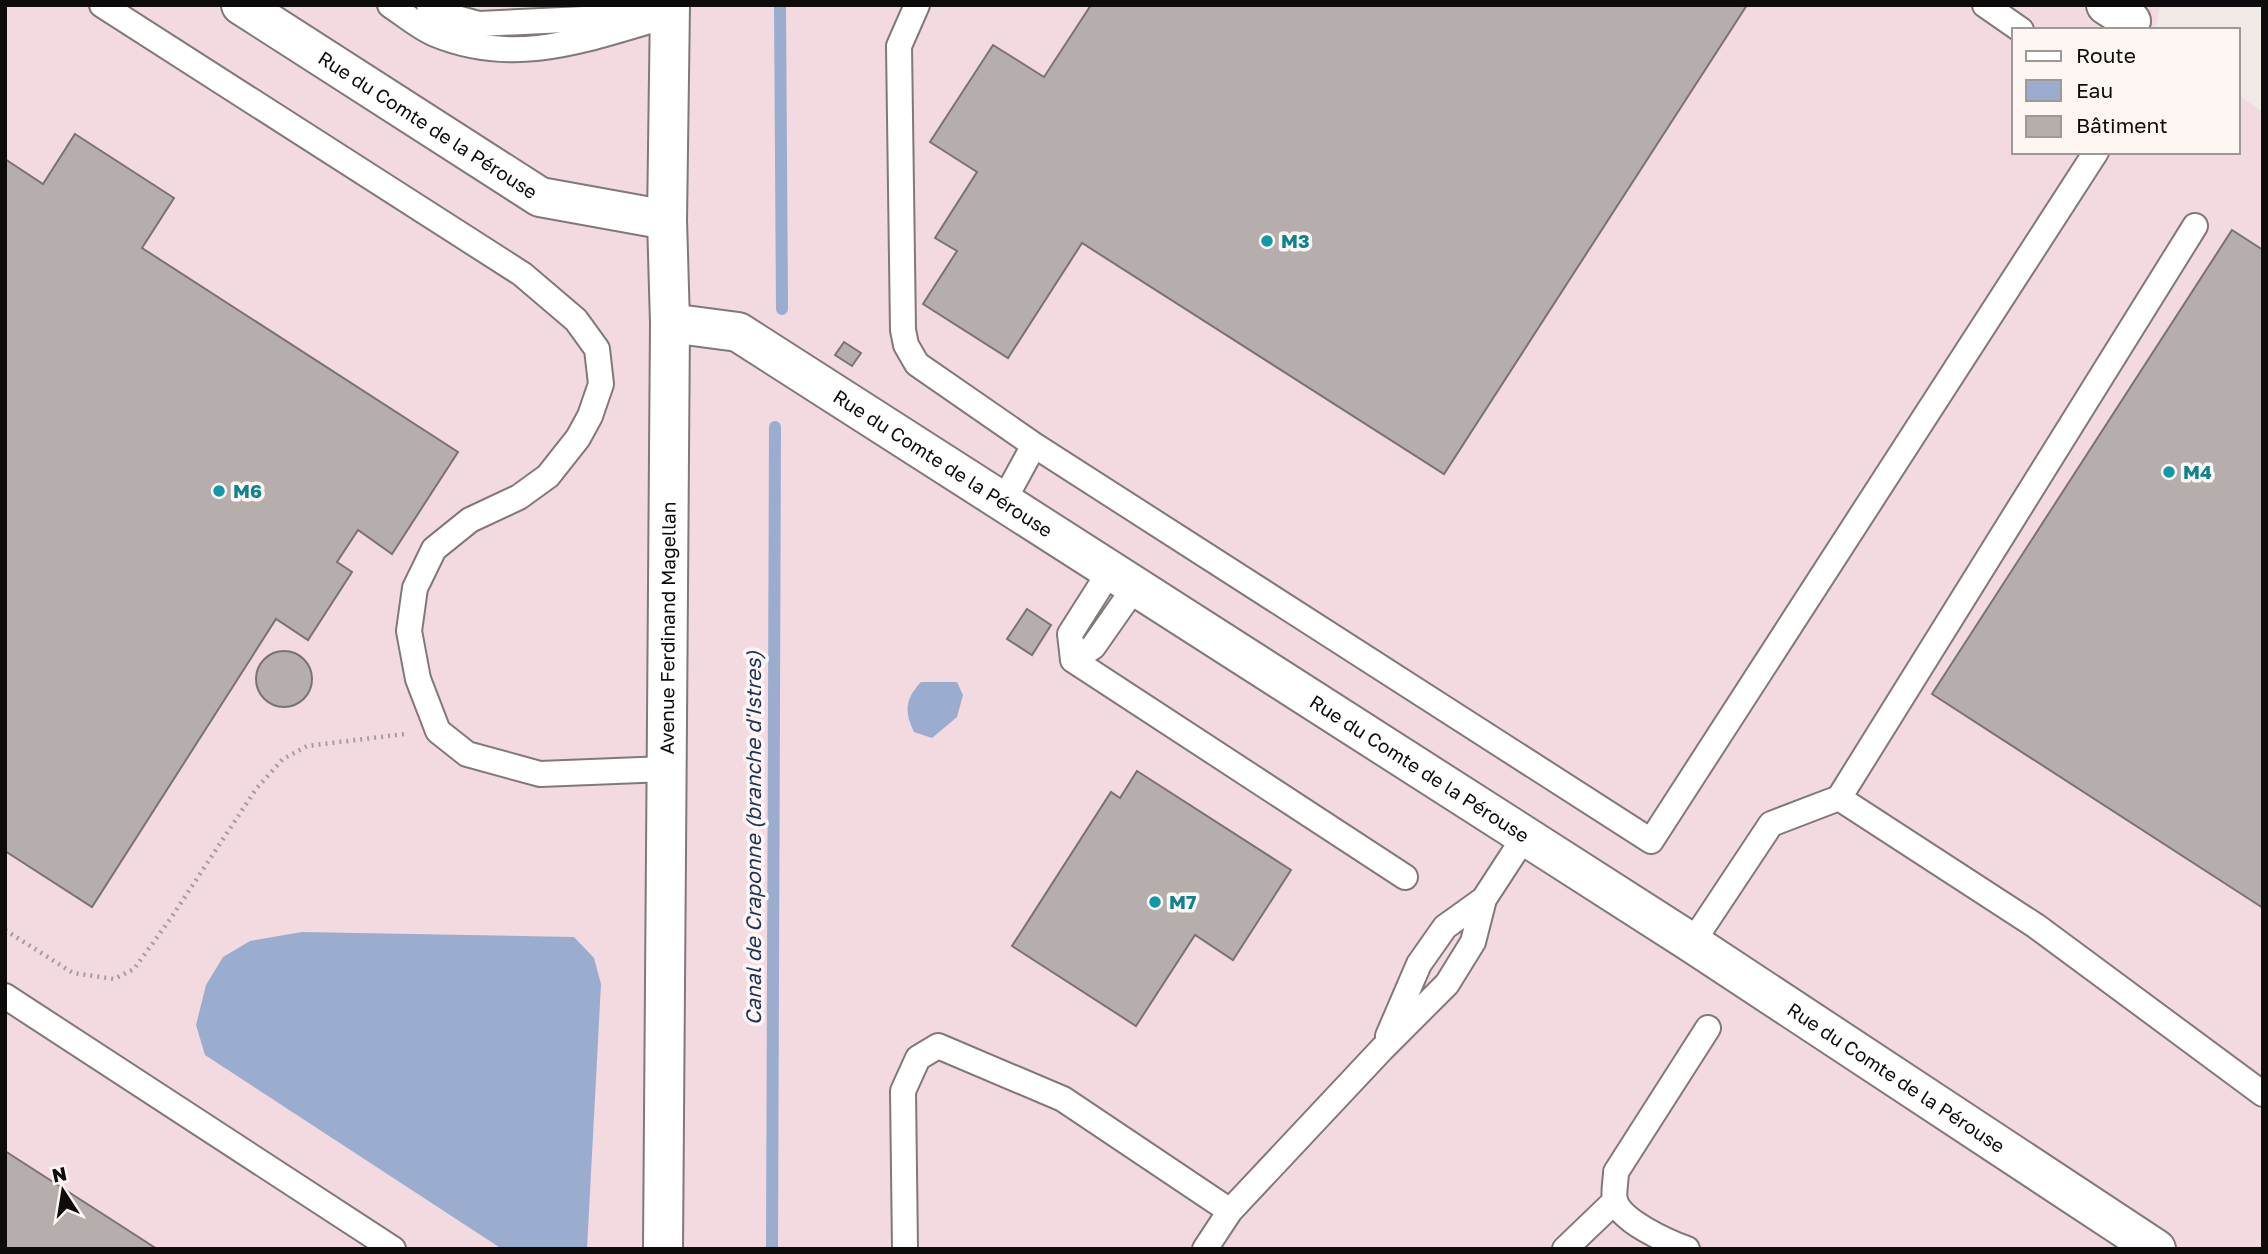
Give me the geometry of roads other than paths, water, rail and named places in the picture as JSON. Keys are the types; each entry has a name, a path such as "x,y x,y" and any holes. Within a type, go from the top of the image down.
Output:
{"street":[{"name":"Rue du Comte de la Pérouse","path":"241,5 540,197 667,220"},
{"name":"Avenue Ferdinand Magellan","path":"663,1249 670,10"},
{"name":"Rue du Comte de la Pérouse","path":"670,323 738,332 1692,943 2157,1249"}],"lane":[{"path":"102,5 522,274 576,320 597,349 601,384 590,416 578,438 548,476 519,497 470,520 435,549 415,588 409,631 418,679 439,731 467,754 540,774 666,769"},
{"path":"390,5 434,34 491,50 527,51 566,45 670,10"},
{"path":"429,5 442,14 479,24 670,10"},
{"path":"917,5 899,46 903,316 906,345 917,364 1034,445 1651,841 2095,154"},
{"path":"1985,5 2018,28"},
{"path":"1692,943 1771,824 1839,798 2195,226"},
{"path":"1003,502 1034,445"},
{"path":"1123,579 1070,634 1073,660 1405,877"},
{"path":"1839,798 2036,926 2263,1094"},
{"path":"1205,1249 1230,1211 1447,984 1473,942 1484,899 1525,836"},
{"path":"1382,1049 1419,964 1445,927 1484,899"},
{"path":"5,996 393,1249"},
{"path":"1687,1249 1666,1241 1626,1216 1615,1200 1616,1172 1709,1028"},
{"path":"905,1249 903,1091 918,1058 938,1046 1063,1099 1230,1211"},
{"path":"1565,1249 1615,1200"}],"water":[{"path":"921,682 957,682 963,695 957,717 932,738 914,732 909,718 909,700"},
{"path":"302,932 574,937 594,958 601,984 587,1249 502,1249 205,1055 196,1025 206,985 223,957 250,941"}],"waterway":[{"name":"Canal de Craponne (branche d'Istres)","path":"780,5 782,309"},
{"name":"Canal de Craponne (branche d'Istres)","path":"772,1249 775,427"}],"place":[{"name":"M3","path":"1267,241"},
{"name":"M4","path":"2169,472"},
{"name":"M6","path":"219,491"},
{"name":"M7","path":"1155,902"}]}
